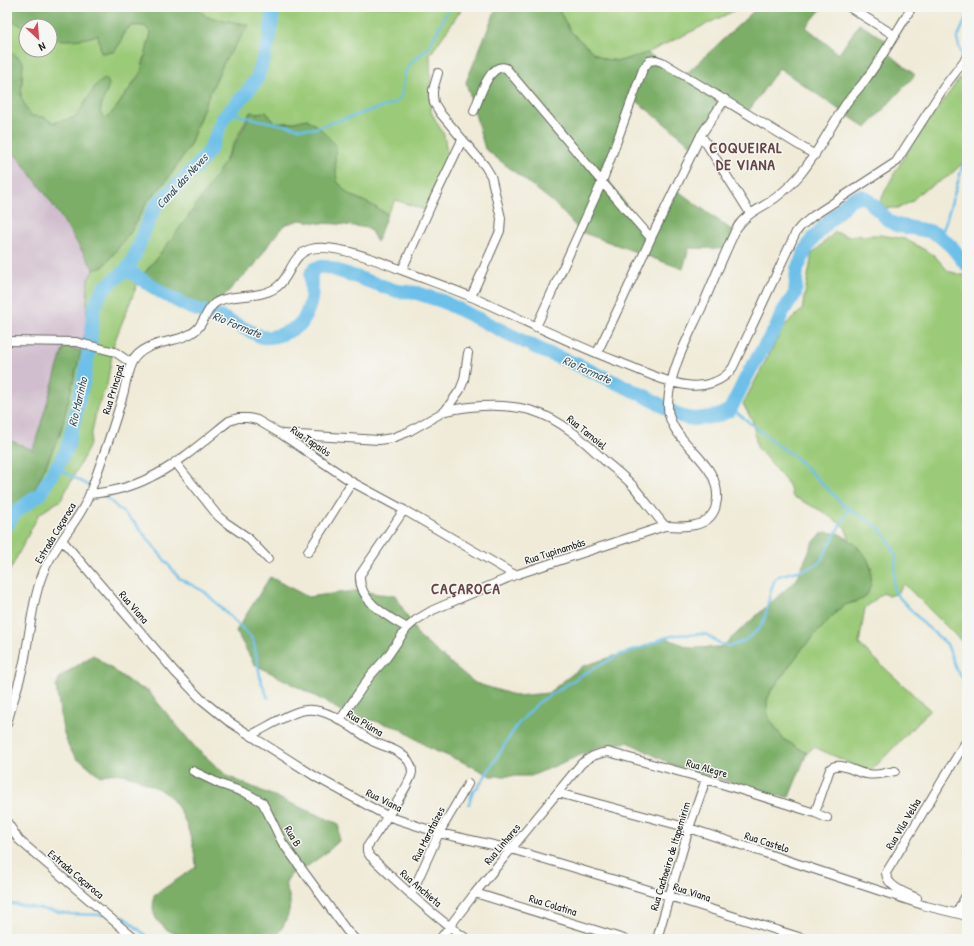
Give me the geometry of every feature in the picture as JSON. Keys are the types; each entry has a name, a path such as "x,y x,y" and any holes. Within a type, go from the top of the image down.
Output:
{"street":[{"path":"849,7 894,35"},
{"path":"671,382 684,346 736,229 741,221 750,212 769,202 784,191 798,177 815,155 846,103 865,81 912,7"},
{"path":"462,140 402,270 470,297 597,353 671,382 688,386 703,385 718,381 729,374 796,232 813,216 896,162 944,87 967,57"},
{"path":"536,327 602,182 643,69 649,61 656,60 662,62 815,155"},
{"path":"474,111 492,71 500,67 510,70 602,182 651,238"},
{"path":"438,73 432,96 434,103 462,140 476,153 491,176 501,218 500,231 470,297"},
{"path":"597,353 700,135 725,99"},
{"path":"700,135 750,212"},
{"name":"Rua Principal","path":"90,494 123,397 131,363 147,348 186,336 198,328 214,304 228,298 252,296 275,289 280,285 297,257 303,252 311,249 333,249 370,257 402,270"},
{"path":"7,341 76,342 115,352 131,363"},
{"name":"Rua Tamoiel","path":"445,411 460,390 464,380 468,353"},
{"name":"Rua Tupinambás","path":"340,720 370,676 387,657 406,628 433,610 515,575 665,526 688,527 706,521 716,508 717,494 715,483 704,462 675,430 668,414 671,382"},
{"name":"Rua Tamoiel","path":"281,434 379,440 392,438 408,432 445,411 470,407 509,407 533,411 552,419 572,431 631,484 665,526"},
{"name":"Rua Tapaiós","path":"90,494 110,492 128,487 149,478 175,462 228,421 238,418 248,418 257,420 281,434 352,482 404,510 515,575"},
{"path":"175,462 218,516 247,537 268,559"},
{"path":"308,552 352,482"},
{"name":"Estrada Caçaroca","path":"7,724 24,663 39,588 44,572 62,540 75,522 90,494"},
{"path":"404,510 360,575 360,581 367,598 372,604 406,628"},
{"name":"Rua Viana","path":"62,540 175,672 201,699 228,721 316,777 387,816 439,833 511,849 669,896 805,939"},
{"name":"Rua Piúma","path":"251,735 296,712 318,710 340,720 372,741 400,753 409,761 412,772 387,816 367,847"},
{"name":"Rua Vila Velha","path":"926,906 918,898 896,888 889,882 886,877 886,873 967,740"},
{"name":"Rua Alegre","path":"582,764 599,753 608,752 706,779 827,818"},
{"name":"Rua Linhares","path":"440,939 475,893 582,764"},
{"path":"815,813 830,769 834,766 838,765 869,775 896,771"},
{"name":"Rua B","path":"193,771 220,784 246,793 262,802 282,842 343,926 355,939"},
{"name":"Rua Cachoeiro de Itapemirim","path":"657,939 689,828 706,779"},
{"name":"Rua Marataízes","path":"411,895 439,833 468,784"},
{"name":"Rua Castelo","path":"558,793 689,828 926,906 967,916"},
{"name":"Estrada Caçaroca","path":"7,822 19,840 135,939"},
{"name":"Rua Anchieta","path":"367,847 367,851 370,856 411,895 450,927 468,939"},
{"name":"Rua Colatina","path":"475,893 624,939"},
{"path":"956,913 967,894"}],"shaded area":[{"path":"7,145 40,187 94,270 88,279 86,328 81,351 64,346 33,450 7,439"}],"green space":[{"path":"7,7 195,7 207,17 249,25 224,62 205,104 189,147 167,180 147,202 130,233 103,267 94,270 42,190 7,145 7,52 14,54 23,62 21,97 31,116 44,117 53,123 76,117 96,85 106,78 109,84 102,102 100,113 106,118 116,108 141,72 151,33 145,26 132,25 124,31 121,42 114,52 101,53 98,35 75,40 58,40 58,18 18,18 18,24 7,18"},
{"path":"195,7 463,7 430,55 431,112 444,135 448,158 425,210 396,200 387,214 348,194 337,181 335,161 336,146 307,119 290,123 275,123 266,112 257,114 250,112 217,176 178,231 139,280 114,343 107,385 97,408 89,447 61,500 39,514 7,576 7,523 35,489 60,434 86,328 88,279 94,270 103,267 130,233 147,202 167,180 189,147 205,104 224,62 249,25 207,17"},
{"path":"497,7 557,7 571,32 594,53 604,59 620,61 647,53 684,76 758,7 823,7 806,27 839,54 859,24 892,44 886,51 915,75 866,128 779,68 745,116 728,105 695,148 634,99 603,173 649,237 674,188 737,234 728,249 689,248 683,269 581,232 553,202 485,149 466,82"},
{"path":"557,7 742,7 645,54 620,61 604,59 594,53 571,32"},
{"path":"7,18 18,24 18,58 14,54 7,52"},
{"path":"135,26 145,26 151,33 141,72 116,108 106,118 100,113 102,102 107,91 82,109 76,117 53,123 44,117 31,116 21,97 23,62 18,58 58,58 58,38 98,35 121,42 127,30"},
{"path":"967,70 967,159 949,176 922,191 912,201 899,208 886,208 880,202 896,170 927,124"},
{"path":"251,112 257,114 266,112 275,123 290,123 307,119 322,130 336,146 335,161 337,181 348,194 387,214 377,242 369,228 300,220 284,225 254,266 204,318 144,274 203,196 229,155"},
{"path":"835,232 847,236 880,235 905,239 934,255 948,271 961,275 967,275 967,647 904,584 896,594 888,596 883,593 865,608 859,644 930,710 870,772 814,747 807,753 783,739 767,715 767,701 771,691 802,649 838,610 844,605 856,602 871,568 867,558 854,543 850,541 845,527 820,510 792,496 789,485 757,447 753,422 743,404 784,326 802,310 812,254"},
{"path":"64,346 81,351 60,434 35,489 7,523 7,439 33,450"},
{"path":"826,532 840,534 854,543 867,558 871,568 871,584 868,593 863,599 845,605 838,610 802,649 771,691 767,701 767,715 783,739 807,753 789,797 773,795 675,766 628,742 602,746 531,776 491,776 463,762 431,749 399,728 346,715 330,704 254,664 236,631 270,577 308,597 361,590 378,594 395,595 419,637 475,683 517,696 548,693 583,666 666,638 691,648 720,647 795,581 813,543 820,535"},
{"path":"93,655 134,685 148,691 194,746 227,776 339,824 339,841 327,852 298,873 293,873 286,882 286,888 290,899 288,914 280,932 274,939 215,939 207,936 185,937 169,931 156,919 153,908 154,895 196,867 194,849 180,810 169,796 142,781 127,775 106,774 100,776 82,761 77,759 69,748 63,730 56,686 60,677"}],"waterway":[{"name":"Canal das Neves","path":"7,525 17,511 40,494 67,449 83,383 90,344 94,308 102,290 128,268 157,204 196,167 210,150 223,118 257,79 270,38 273,7"},
{"path":"229,112 245,117 298,128 312,129 395,103 402,95 405,72 410,64 429,47 449,7"},
{"path":"963,60 957,39 967,16"},
{"path":"964,65 967,78"},
{"path":"941,237 967,152"},
{"name":"Rio Formate","path":"126,269 164,294 189,307 223,318 262,337 272,337 283,334 302,323 308,311 312,294 312,272 314,269 319,267 327,267 397,291 417,293 442,301 545,352 576,364 645,396 680,416 695,419 718,416 730,410 750,370 777,326 782,313 795,294 797,269 810,242 851,199 861,196 867,199 889,221 896,225 929,231 938,235 952,247 967,266"},
{"path":"731,408 776,444 793,455 843,505 878,527 889,541 896,555 893,587 896,594 925,625 947,644 956,669 967,684"},
{"path":"57,468 91,487"},
{"path":"102,494 135,523 179,578 205,592 251,637 254,644 261,681 268,698"},
{"path":"469,804 473,791 479,786 517,725 538,703 582,675 619,655 676,635 703,634 721,644 731,646 744,641 758,630 764,621 775,579 781,575 810,568 820,562 849,509"},
{"path":"7,903 70,914 104,915"},
{"path":"111,915 124,917 150,939"}],"district":[{"name":"COQUEIRAL DE VIANA","path":"746,156"},
{"name":"CAÇAROCA","path":"466,589"}],"water label":[{"name":"Rio Marinho","path":"78,402"}]}
